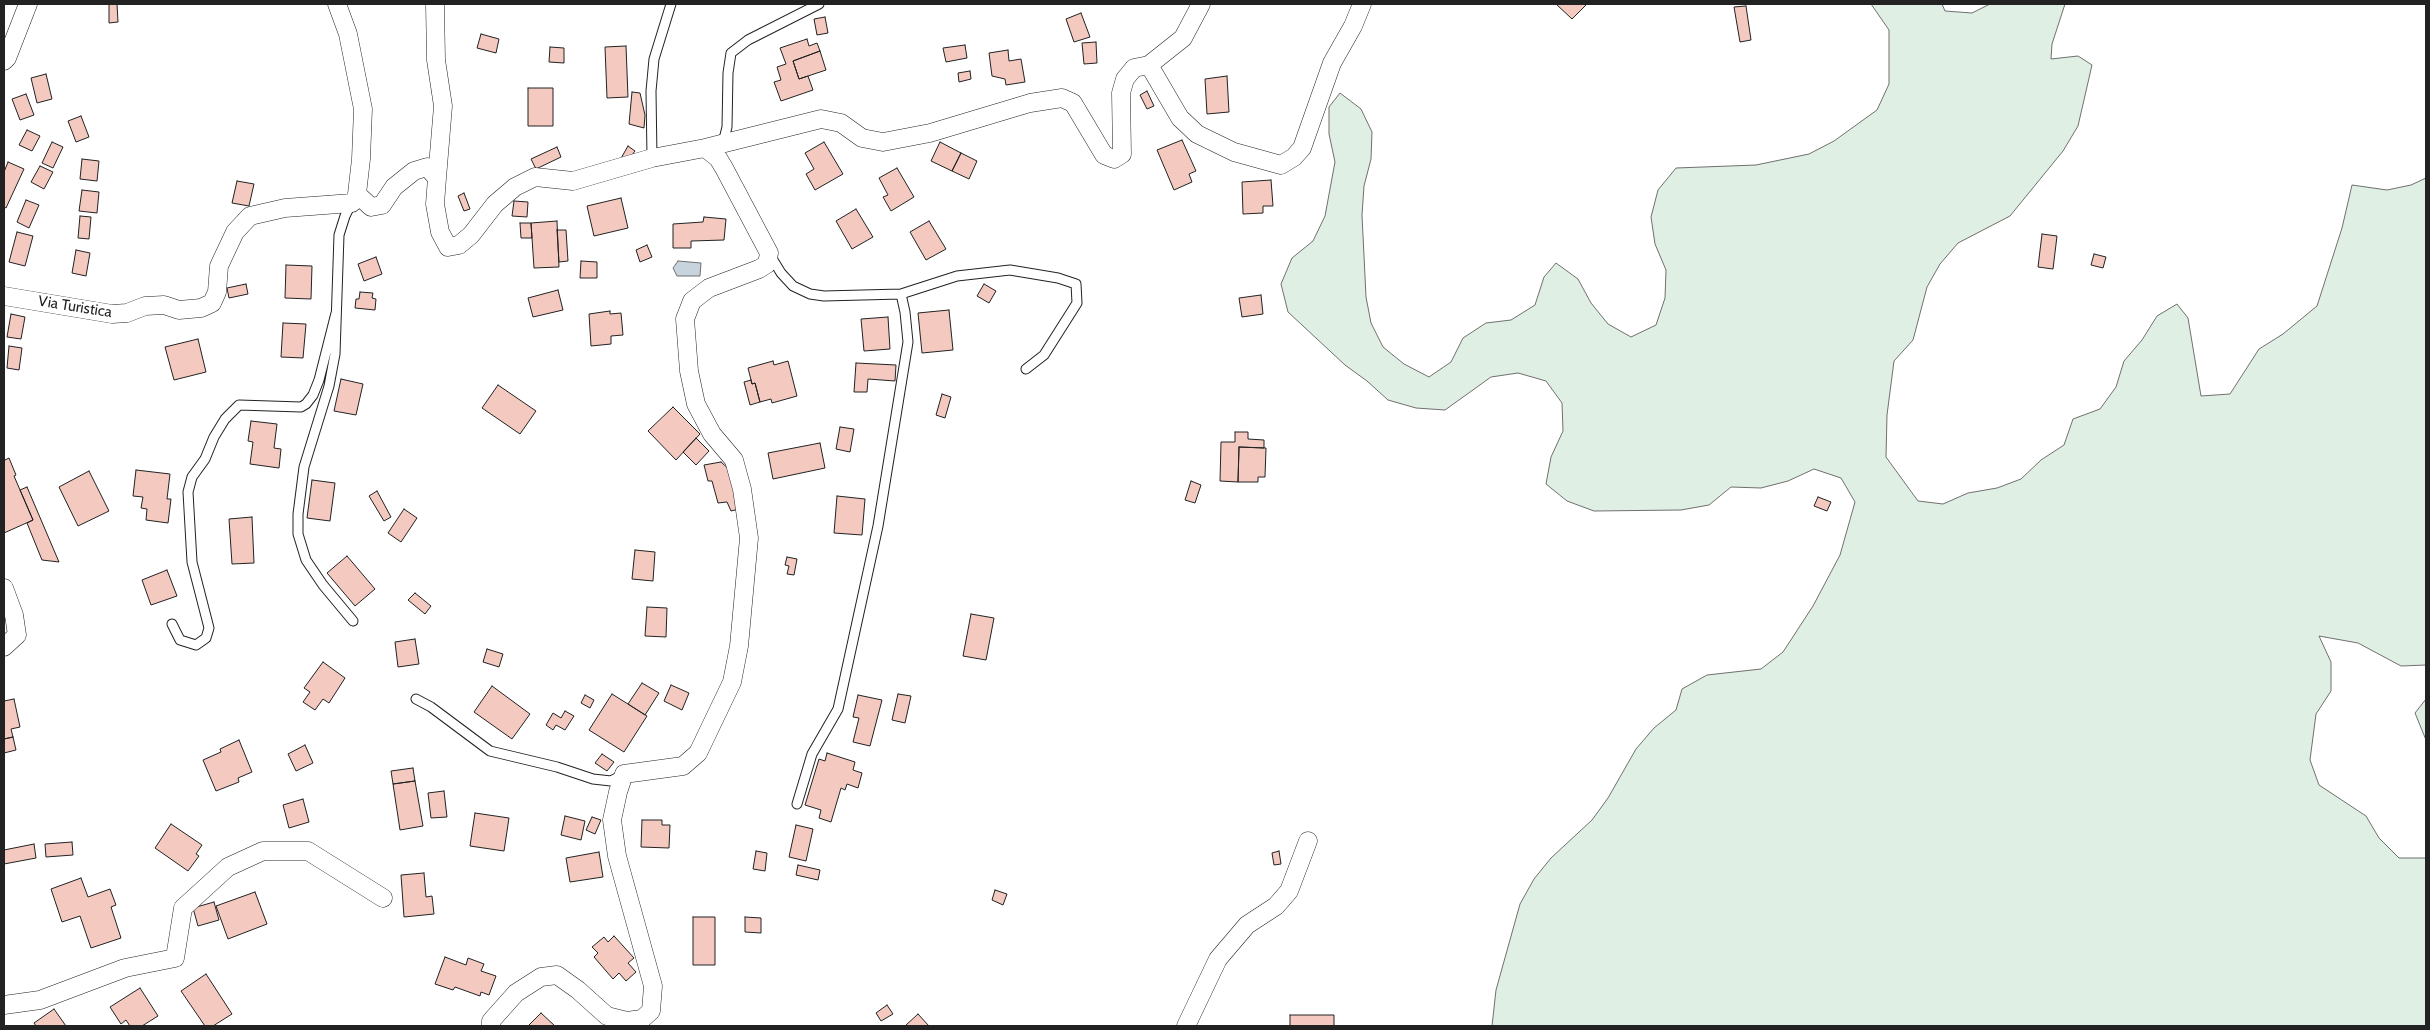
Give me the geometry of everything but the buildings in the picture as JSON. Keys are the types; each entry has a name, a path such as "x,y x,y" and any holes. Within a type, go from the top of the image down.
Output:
{"street":[{"path":"4,61 7,58 28,4"},
{"path":"337,4 348,34 362,108 361,159 354,199 371,207 382,205 394,187 414,171 427,167 437,178"},
{"path":"435,4 436,60 443,106 435,204 440,232 448,247 459,245 471,235 495,204 515,187 535,177 573,181 652,158 705,148 821,119 841,123 862,138 883,142 930,133 1030,103 1062,98 1073,103 1104,155 1114,159 1122,154 1121,93 1125,79 1134,68 1149,65 1183,38 1201,4"},
{"path":"1149,65 1180,118 1197,134 1234,152 1281,165 1294,157 1302,148 1332,63 1353,26 1362,4"},
{"path":"490,1026 491,1022 516,994 541,977 557,975 578,990 607,1016 627,1022 642,1019 651,1011 653,986 618,856 612,820 624,774 684,766 698,753 732,682 739,646 749,538 742,489 734,460 712,434 696,404 689,371 685,319 692,301 709,288 759,269 766,264 769,253 718,158 705,148"},
{"name":"Via Turistica","path":"4,296 112,314 127,313 145,306 164,306 179,310 201,308 212,303 217,292 219,266 235,232 250,216 285,208 354,199"},
{"path":"4,588 14,615 17,635 4,647"},
{"path":"1186,1026 1218,959 1247,925 1276,906 1289,891 1308,841"},
{"path":"4,1005 40,1000 125,968 175,958 183,908 228,867 263,851 308,852 383,898"}],"lane":[{"path":"652,158 654,59 671,4"},
{"path":"723,143 727,127 728,73 731,53 748,40 819,4"},
{"path":"353,621 322,585 306,560 298,534 298,514 304,468 329,386 335,354 339,235 345,216 354,199"},
{"path":"769,253 780,273 793,286 810,294 824,296 901,294 958,276 1010,270 1058,278 1076,284 1077,303 1044,355 1026,369"},
{"path":"797,804 812,754 838,709 878,526 908,342 901,294"},
{"path":"172,624 180,640 196,645 206,638 209,628 192,562 188,492 192,477 205,459 214,437 225,419 239,405 301,407 306,404 313,395 319,380 336,313"},
{"path":"416,699 431,707 490,751 557,767 593,779 611,781 624,774"}],"green space":[{"path":"1871,4 1942,4 1945,11 1972,13 1990,4 2065,4 2052,44 2051,59 2078,56 2092,65 2078,126 2063,151 2010,216 1958,243 1940,264 1927,287 1913,340 1894,361 1887,415 1886,457 1918,501 1943,504 1968,493 1997,488 2021,479 2041,460 2064,445 2073,419 2100,409 2116,387 2124,361 2142,340 2157,316 2177,304 2188,318 2201,396 2230,394 2259,349 2283,334 2317,306 2342,228 2352,185 2387,190 2411,185 2426,178 2426,665 2401,666 2358,643 2319,636 2331,662 2331,691 2316,714 2310,760 2319,785 2366,816 2379,838 2399,858 2426,858 2426,1026 1492,1026 1496,990 1520,904 1534,879 1551,858 1592,820 1608,798 1636,749 1654,728 1676,710 1682,689 1707,675 1761,669 1783,652 1813,606 1840,555 1855,502 1841,478 1814,469 1788,481 1761,488 1731,487 1709,505 1681,510 1594,511 1567,501 1546,484 1551,457 1563,431 1562,403 1546,381 1518,373 1491,377 1445,410 1416,408 1388,400 1345,365 1288,312 1281,284 1292,258 1313,241 1325,216 1335,162 1329,134 1329,107 1340,93 1361,109 1372,132 1371,159 1364,186 1362,215 1366,297 1371,323 1383,347 1404,364 1429,377 1451,362 1463,338 1486,323 1511,320 1535,305 1544,277 1556,263 1578,279 1591,303 1608,324 1631,337 1656,325 1665,298 1666,270 1655,244 1651,217 1658,190 1676,168 1756,165 1809,154 1834,141 1877,110 1889,84 1889,30"},
{"path":"2426,699 2426,740 2415,713"}],"shaded area":[{"path":"678,261 701,263 700,276 677,276 673,268"}]}
